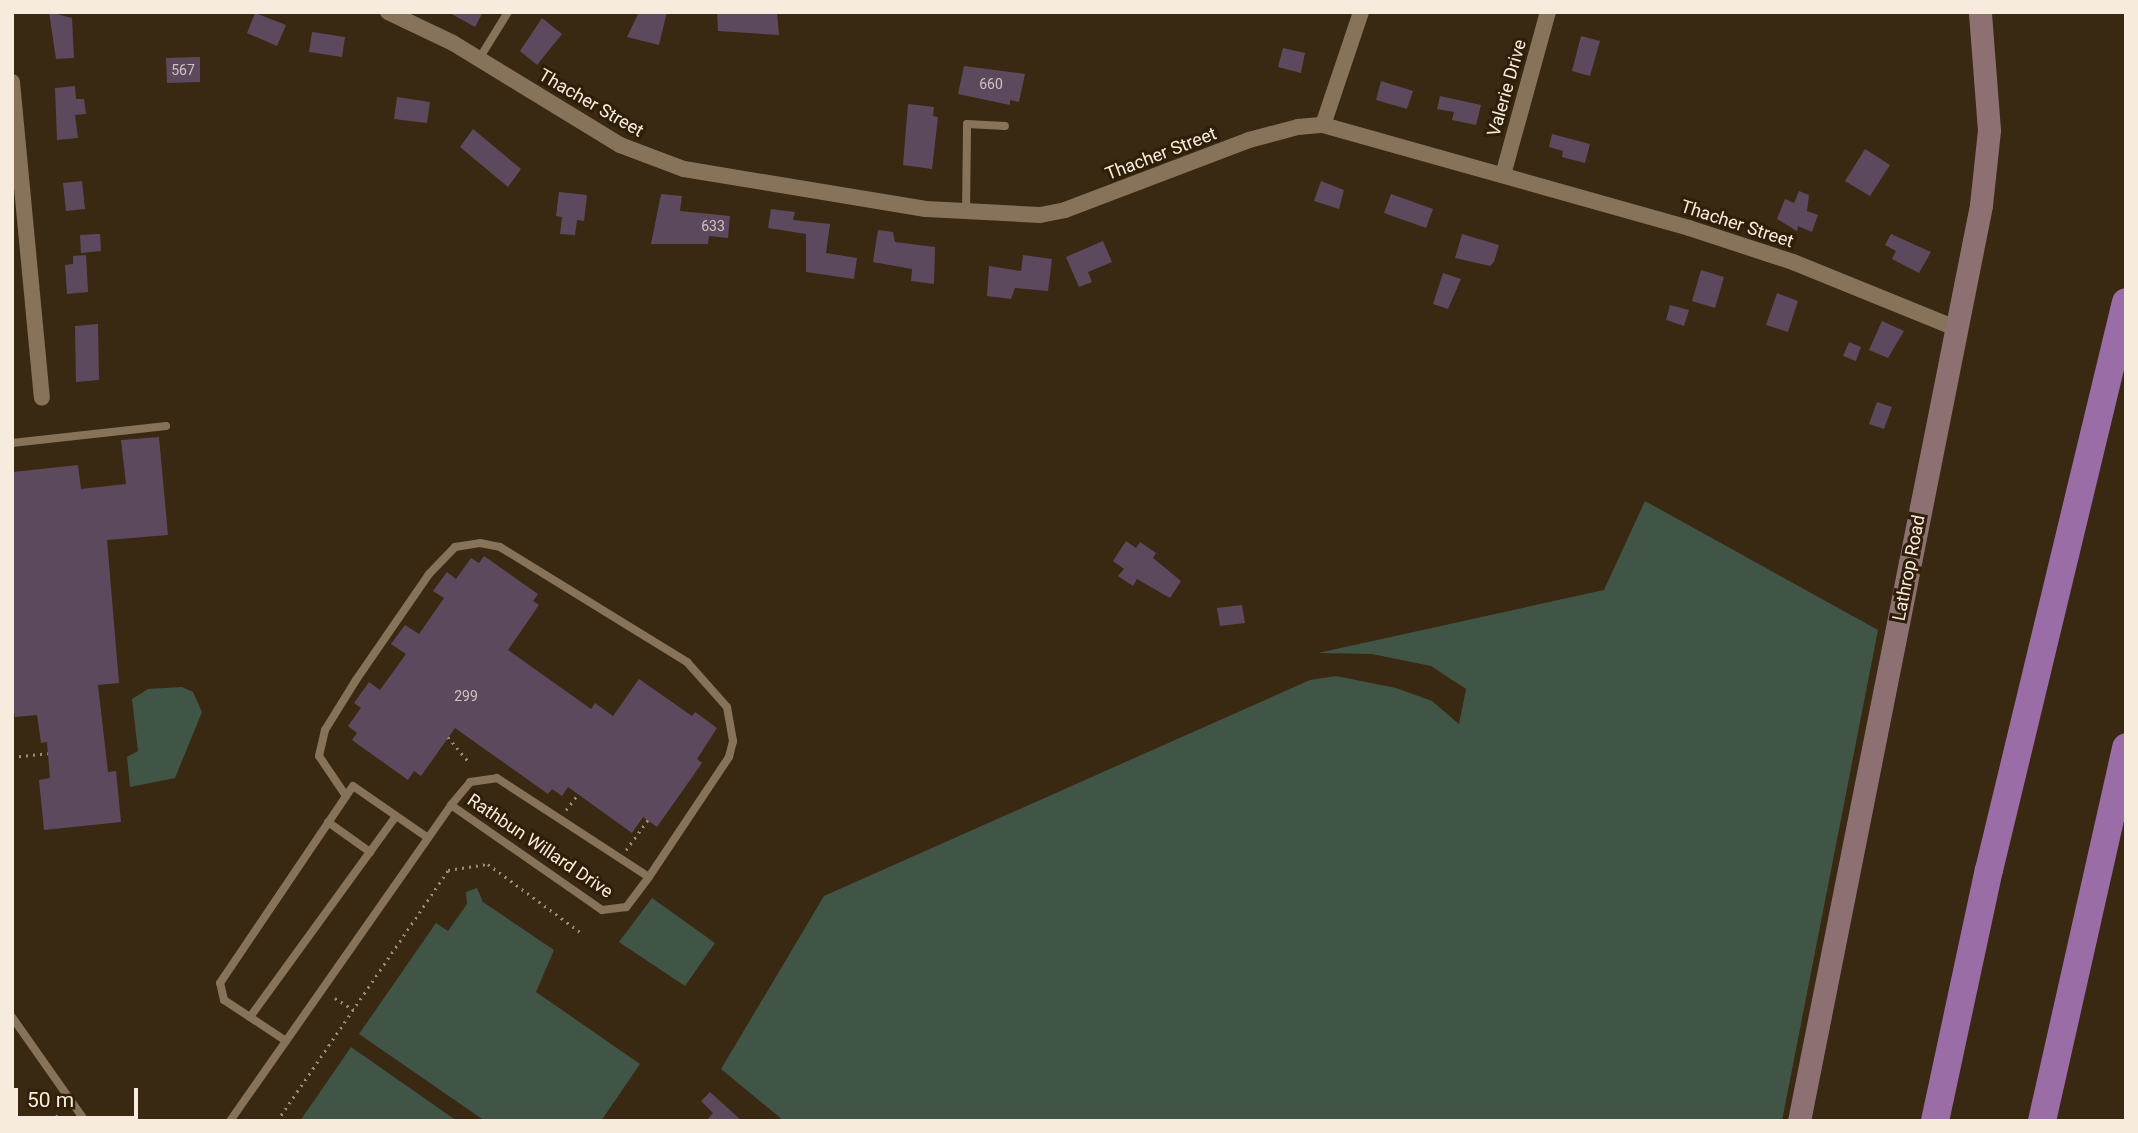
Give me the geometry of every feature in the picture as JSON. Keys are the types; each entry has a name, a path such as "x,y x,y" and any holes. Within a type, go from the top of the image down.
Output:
{"highway":[{"path":"1935,1121 1989,870 2126,302"},
{"path":"2042,1121 2126,747"}],"main road":[{"name":"Lathrop Road","path":"1799,1121 1981,205 1989,130 1980,12"}],"street":[{"name":"Thacher Street","path":"388,12 479,59 620,145 684,170 966,212 1040,215 1065,211 1249,141 1298,127 1323,125 1503,175 1793,262 1958,329"},
{"path":"1323,125 1361,12"},
{"name":"Valerie Drive","path":"1503,175 1548,12"},
{"path":"12,82 42,398"}],"lane":[{"path":"479,59 508,12"},
{"path":"966,212 967,124 1004,126"},
{"path":"12,443 166,426"},
{"path":"346,796 319,756 325,730 429,574 455,547 480,543 500,547 687,662 727,707 733,741 729,757 649,877"},
{"name":"Rathbun Willard Drive","path":"230,1121 450,805 470,782 497,778 649,877 626,907 602,910 450,805"},
{"path":"286,1041 224,1000 220,984 346,796 353,786 428,838"},
{"path":"250,1017 396,816"},
{"path":"328,822 370,852"},
{"path":"12,1017 85,1121"}],"path":[{"path":"448,737 469,762"},
{"path":"13,755 48,753"},
{"path":"566,810 578,794"},
{"path":"624,852 648,820"},
{"path":"276,1121 448,870 488,863 583,934"},
{"path":"335,998 354,1010"},
{"path":"51,1121 58,1115"}],"green space":[{"path":"1645,501 1878,630 1782,1121 784,1121 721,1069 824,896 1310,680 1336,676 1396,688 1432,701 1459,724 1466,689 1431,666 1372,654 1318,653 1604,590"},
{"path":"182,687 193,692 202,712 175,778 130,787 127,757 138,751 132,699 148,689"},
{"path":"477,888 483,902 554,950 536,992 640,1064 601,1121 485,1121 359,1034 436,923 448,931 467,904 466,892"},
{"path":"652,898 715,943 685,986 619,942"},
{"path":"351,1047 457,1121 300,1121"}],"building":[{"path":"49,12 72,18 74,58 56,59"},
{"path":"448,12 483,12 475,27"},
{"path":"639,12 667,12 659,45 627,37"},
{"path":"717,12 777,12 779,35 718,31"},
{"path":"255,13 286,25 277,46 247,33"},
{"path":"542,18 562,34 537,65 520,51"},
{"path":"312,32 345,37 342,57 309,52"},
{"path":"1581,36 1600,41 1590,76 1572,71"},
{"path":"1283,48 1305,53 1301,73 1278,67"},
{"path":"200,57 200,82 167,83 166,58"},
{"path":"964,66 1025,74 1019,102 1010,100 1010,105 958,94"},
{"path":"1381,81 1413,91 1407,109 1376,100"},
{"path":"75,86 76,99 84,99 86,114 75,115 78,138 57,140 55,88"},
{"path":"1440,96 1481,105 1476,125 1452,120 1454,112 1437,109"},
{"path":"397,97 430,102 427,123 394,119"},
{"path":"908,104 934,107 933,116 938,117 932,169 903,165"},
{"path":"473,129 521,169 508,187 460,147"},
{"path":"1552,134 1590,144 1585,163 1562,157 1563,151 1549,147"},
{"path":"1865,149 1890,165 1870,196 1845,181"},
{"path":"82,181 85,209 66,211 63,183"},
{"path":"1321,181 1344,190 1339,209 1314,201"},
{"path":"1799,191 1809,195 1807,211 1818,215 1812,232 1798,226 1797,231 1777,219 1785,199 1794,203"},
{"path":"559,192 587,195 584,221 577,220 575,235 560,234 562,217 556,216"},
{"path":"661,194 682,196 680,211 730,216 728,238 709,236 708,244 651,244"},
{"path":"1391,194 1433,209 1426,228 1384,213"},
{"path":"771,209 795,212 793,220 830,224 826,253 857,258 854,279 806,272 806,234 768,228"},
{"path":"878,230 893,232 895,242 935,247 934,284 911,281 912,269 873,262"},
{"path":"100,234 101,251 81,253 80,235"},
{"path":"1462,234 1499,245 1494,262 1490,266 1455,258"},
{"path":"1891,234 1931,252 1919,273 1892,259 1896,251 1885,245"},
{"path":"1103,241 1112,262 1088,272 1092,282 1079,287 1066,257"},
{"path":"86,255 88,292 67,294 65,265 73,264 73,256"},
{"path":"1023,255 1052,259 1048,291 1015,288 1011,299 987,296 989,266 1021,271"},
{"path":"1701,270 1724,277 1715,308 1692,301"},
{"path":"1443,273 1461,279 1448,309 1433,304"},
{"path":"1777,293 1798,301 1788,332 1766,325"},
{"path":"1670,305 1689,310 1684,326 1666,320"},
{"path":"1882,321 1904,331 1888,358 1869,350"},
{"path":"98,324 99,380 76,382 75,326"},
{"path":"1849,342 1861,347 1856,361 1843,356"},
{"path":"1877,402 1892,407 1884,429 1869,424"},
{"path":"159,437 168,535 107,540 119,683 98,685 108,772 116,771 121,822 44,830 39,780 50,778 47,742 41,743 37,715 15,717 12,702 13,472 78,465 81,489 126,484 121,440"},
{"path":"1126,541 1136,548 1140,542 1156,553 1153,558 1181,581 1170,598 1137,579 1133,586 1118,576 1124,569 1113,561"},
{"path":"484,556 538,594 533,601 539,605 508,650 591,709 595,703 613,716 639,679 692,716 695,712 717,728 697,759 702,763 657,827 643,817 632,833 568,787 562,796 552,789 548,794 455,728 421,776 414,771 408,780 352,740 357,733 348,726 361,708 354,703 369,682 380,690 406,654 391,644 405,625 419,634 444,598 433,591 447,572 456,579 471,558 479,563"},
{"path":"1242,605 1245,623 1220,626 1217,608"},
{"path":"710,1092 742,1121 706,1121 713,1113 701,1101"}]}
